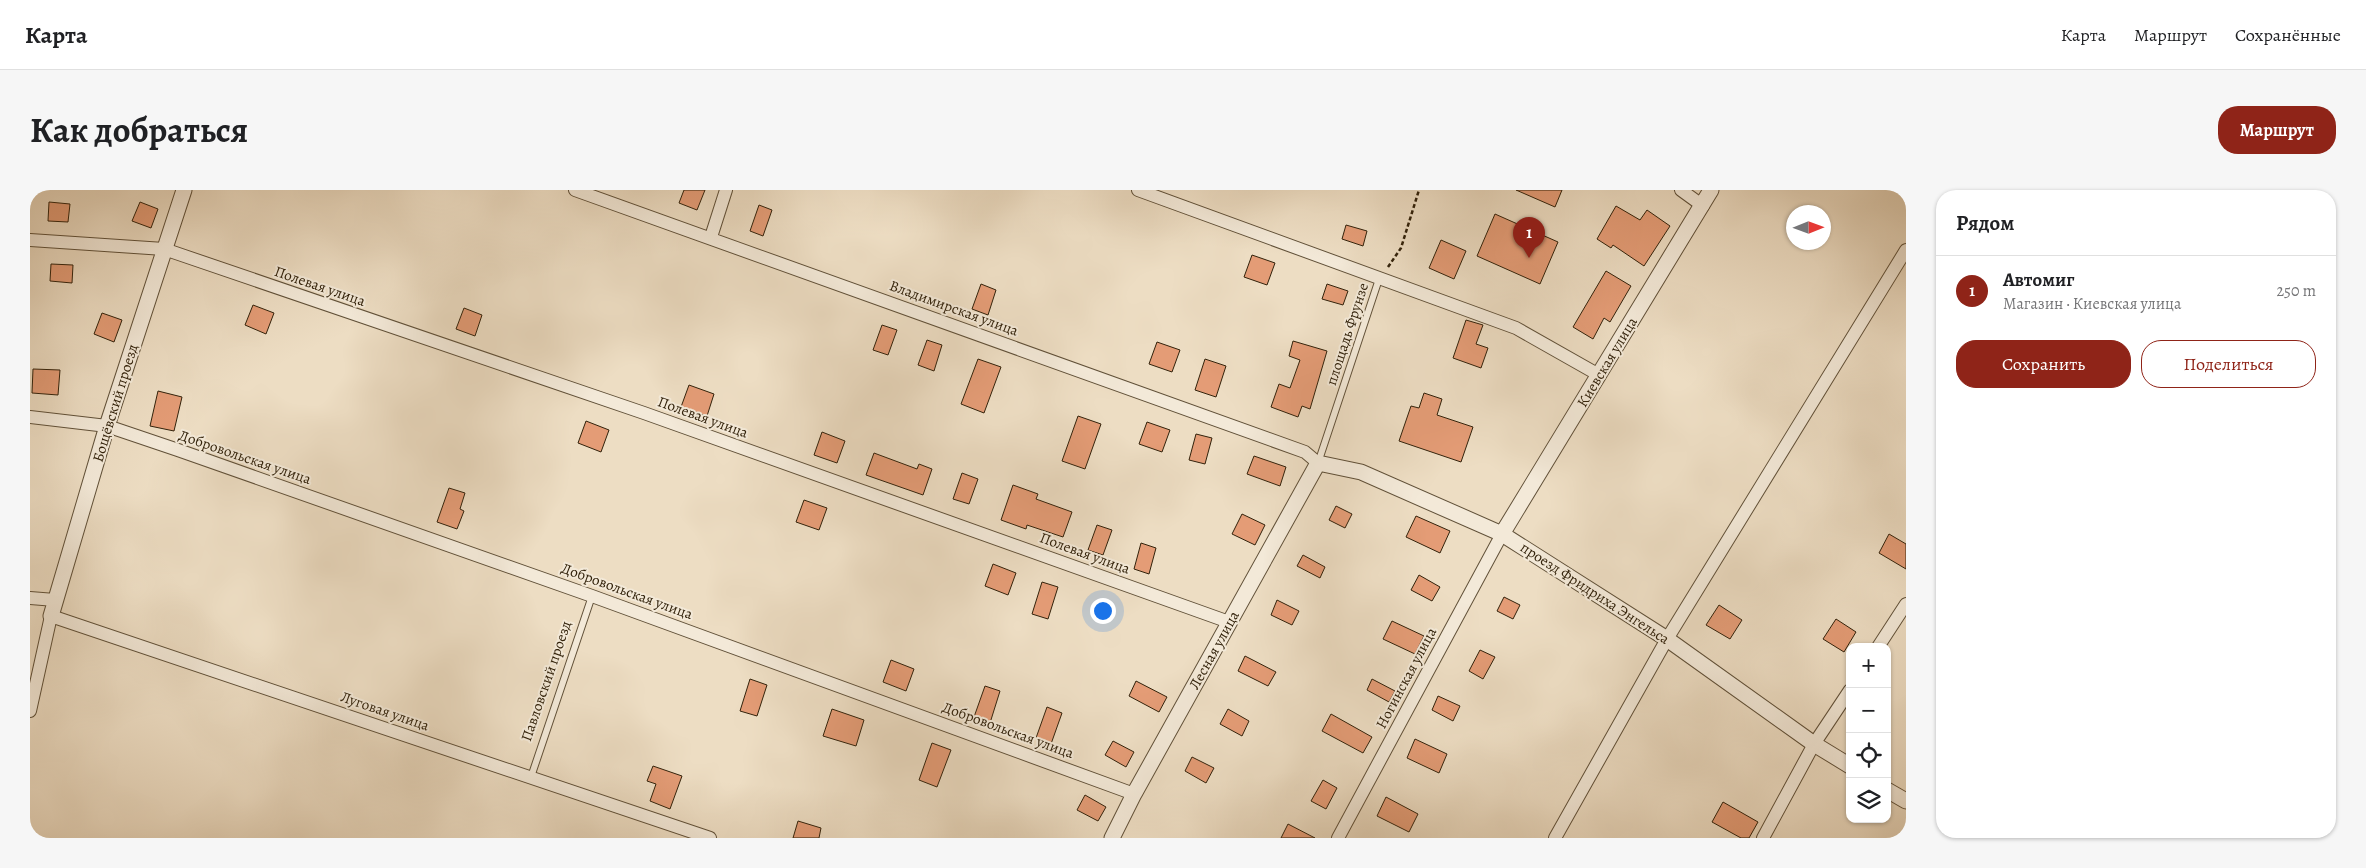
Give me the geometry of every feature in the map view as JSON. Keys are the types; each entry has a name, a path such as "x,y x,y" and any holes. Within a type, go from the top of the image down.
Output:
{"street":[{"name":"Бощёвский проезд","path":"50,616 107,426 184,190"},
{"name":"Владимирская улица","path":"575,190 711,237 1305,452 1318,463"},
{"path":"711,237 726,190"},
{"path":"1138,190 1516,328 1599,375"},
{"path":"1681,190 1703,206"},
{"name":"Киевская улица","path":"1502,534 1711,190"},
{"name":"Полевая улица","path":"30,240 164,249 644,413 1230,622"},
{"path":"1555,838 1667,639 1906,250"},
{"name":"Добровольская улица","path":"30,418 107,426 592,596 1134,794"},
{"name":"проезд Фридриха Энгельса","path":"1318,463 1361,472 1502,534 1667,639 1814,744 1846,764"},
{"name":"Лесная улица","path":"1112,838 1134,794 1318,463"},
{"name":"Ногинская улица","path":"1338,838 1502,534"},
{"path":"30,598 55,600"},
{"path":"1881,643 1906,604"},
{"path":"30,711 50,616"},
{"name":"Луговая улица","path":"50,616 710,838"},
{"path":"1763,838 1814,744 1846,696"},
{"path":"1891,793 1906,802"}],"lane":[{"name":"площадь Фрунзе","path":"1318,463 1379,279"},
{"name":"Павловский проезд","path":"531,777 592,596"}],"path":[{"name":"площадь Фрунзе","path":"1379,279 1401,248 1419,190"}],"building":[{"path":"684,190 705,190 697,210 679,203"},
{"path":"1516,190 1562,190 1555,207"},
{"path":"49,202 70,204 68,222 48,221"},
{"path":"140,202 158,209 151,228 132,221"},
{"path":"759,205 772,210 763,236 750,231"},
{"path":"1616,206 1640,220 1647,210 1670,226 1644,266 1613,245 1611,248 1597,239"},
{"path":"1495,214 1558,242 1540,284 1477,256"},
{"path":"1346,225 1367,231 1363,246 1342,239"},
{"path":"1441,240 1466,251 1454,279 1429,268"},
{"path":"1252,255 1275,263 1267,285 1244,277"},
{"path":"51,264 73,265 72,283 50,281"},
{"path":"1606,271 1631,286 1610,322 1604,318 1593,339 1573,327"},
{"path":"981,284 996,290 988,315 972,309"},
{"path":"1327,284 1348,291 1343,305 1322,299"},
{"path":"253,305 274,313 266,334 245,325"},
{"path":"464,308 482,315 475,336 456,329"},
{"path":"102,313 122,320 114,342 94,334"},
{"path":"1466,320 1483,325 1476,344 1488,348 1481,368 1453,358"},
{"path":"882,325 897,330 888,355 873,350"},
{"path":"927,340 942,345 934,371 918,365"},
{"path":"1293,341 1327,351 1310,409 1302,406 1298,417 1271,407 1279,384 1290,388 1300,360 1289,356"},
{"path":"1157,342 1180,350 1172,372 1149,364"},
{"path":"978,359 1001,367 984,413 961,404"},
{"path":"1205,359 1226,366 1216,397 1195,390"},
{"path":"33,369 60,370 58,395 32,393"},
{"path":"689,385 714,394 707,416 681,407"},
{"path":"158,391 182,397 174,431 150,426"},
{"path":"1424,393 1442,399 1437,415 1473,427 1461,462 1399,441 1411,406 1419,408"},
{"path":"1078,416 1101,424 1085,469 1062,461"},
{"path":"586,421 609,430 601,452 578,443"},
{"path":"1147,422 1170,430 1162,452 1139,444"},
{"path":"822,432 845,441 837,463 814,455"},
{"path":"1196,434 1212,438 1205,464 1189,460"},
{"path":"874,453 917,469 919,464 932,469 923,495 866,475"},
{"path":"1254,456 1286,467 1280,486 1247,474"},
{"path":"962,473 978,479 969,504 953,499"},
{"path":"1013,485 1038,494 1036,499 1072,512 1063,537 1027,525 1026,529 1001,520"},
{"path":"449,488 465,493 460,509 464,511 457,529 437,522"},
{"path":"804,500 827,508 819,530 796,522"},
{"path":"1336,506 1352,514 1345,528 1329,520"},
{"path":"1242,514 1265,525 1255,545 1232,534"},
{"path":"1416,516 1450,531 1440,553 1406,537"},
{"path":"1097,525 1112,530 1103,555 1088,550"},
{"path":"1889,534 1906,544 1906,569 1879,553"},
{"path":"1141,543 1156,548 1149,574 1134,569"},
{"path":"1303,555 1325,567 1320,578 1297,566"},
{"path":"993,564 1016,573 1008,595 985,586"},
{"path":"1419,575 1440,587 1432,601 1411,590"},
{"path":"1042,582 1058,587 1048,619 1032,614"},
{"path":"1504,597 1520,605 1513,619 1497,611"},
{"path":"1277,600 1299,611 1292,625 1271,615"},
{"path":"1719,605 1742,620 1730,639 1706,625"},
{"path":"1836,619 1856,632 1849,643 1846,643 1844,652 1823,639"},
{"path":"1392,621 1424,636 1415,654 1383,639"},
{"path":"1480,650 1495,657 1483,679 1469,671"},
{"path":"1245,656 1276,672 1268,686 1238,671"},
{"path":"891,660 914,669 906,691 883,682"},
{"path":"750,679 767,685 757,716 740,711"},
{"path":"1372,679 1395,691 1389,702 1367,690"},
{"path":"1136,681 1167,697 1159,712 1129,696"},
{"path":"985,686 1000,691 990,723 974,717"},
{"path":"1438,696 1460,706 1453,721 1432,710"},
{"path":"1047,707 1062,713 1051,744 1036,738"},
{"path":"832,709 864,720 856,746 823,736"},
{"path":"1228,709 1249,721 1242,736 1220,724"},
{"path":"1331,714 1372,737 1363,753 1322,731"},
{"path":"1415,739 1447,754 1439,773 1407,758"},
{"path":"1113,741 1134,752 1126,767 1105,755"},
{"path":"932,743 951,750 937,787 919,780"},
{"path":"1192,757 1214,768 1206,783 1185,771"},
{"path":"653,766 682,776 670,809 650,801 656,784 647,781"},
{"path":"1323,780 1337,788 1326,809 1311,801"},
{"path":"1085,795 1106,807 1098,821 1077,810"},
{"path":"1386,797 1418,814 1409,832 1377,816"},
{"path":"1723,802 1758,822 1749,838 1741,838 1712,822"},
{"path":"798,821 821,828 819,838 793,838"},
{"path":"1288,824 1315,838 1281,838"}],"place":[{"name":"Автомиг","path":"1529,258"}]}
